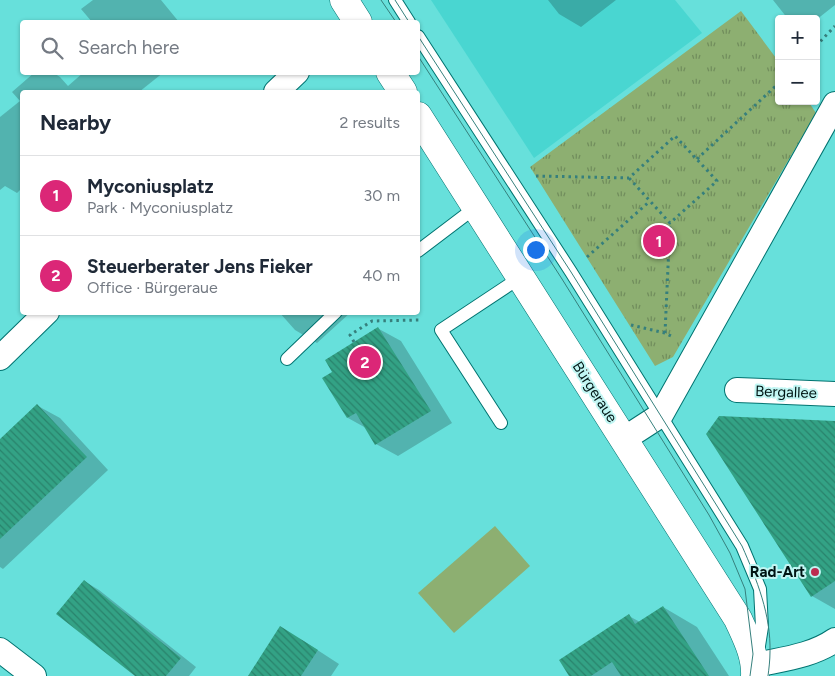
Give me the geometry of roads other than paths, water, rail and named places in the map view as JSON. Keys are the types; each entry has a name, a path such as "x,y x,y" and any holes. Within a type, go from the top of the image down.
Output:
{"street":[{"path":"278,90 294,75"},
{"path":"392,75 402,90"},
{"path":"624,439 661,415 835,104"},
{"name":"Bürgeraue","path":"420,119 738,618 753,654 756,671"},
{"path":"0,358 44,315"},
{"name":"Bergallee","path":"738,390 835,394"},
{"path":"756,671 825,647 835,640"},
{"path":"0,650 34,676"}],"lane":[{"path":"394,0 408,20"},
{"path":"420,39 571,272 742,546 760,589 762,627 756,671"},
{"path":"420,249 476,207"},
{"path":"501,423 441,330 521,277"},
{"path":"287,359 333,315"}],"tram line":[{"path":"381,0 395,20"},
{"path":"395,0 408,20"},
{"path":"420,39 571,272 742,546 758,585 766,611 770,638 768,676"},
{"path":"420,59 562,279 709,515 730,553 745,589 753,654 750,676"}],"place":[{"name":"Myconiusplatz","path":"659,241"},
{"name":"Steuerberater Jens Fieker","path":"365,362"},
{"name":"Rad-Art","path":"815,572"}]}
